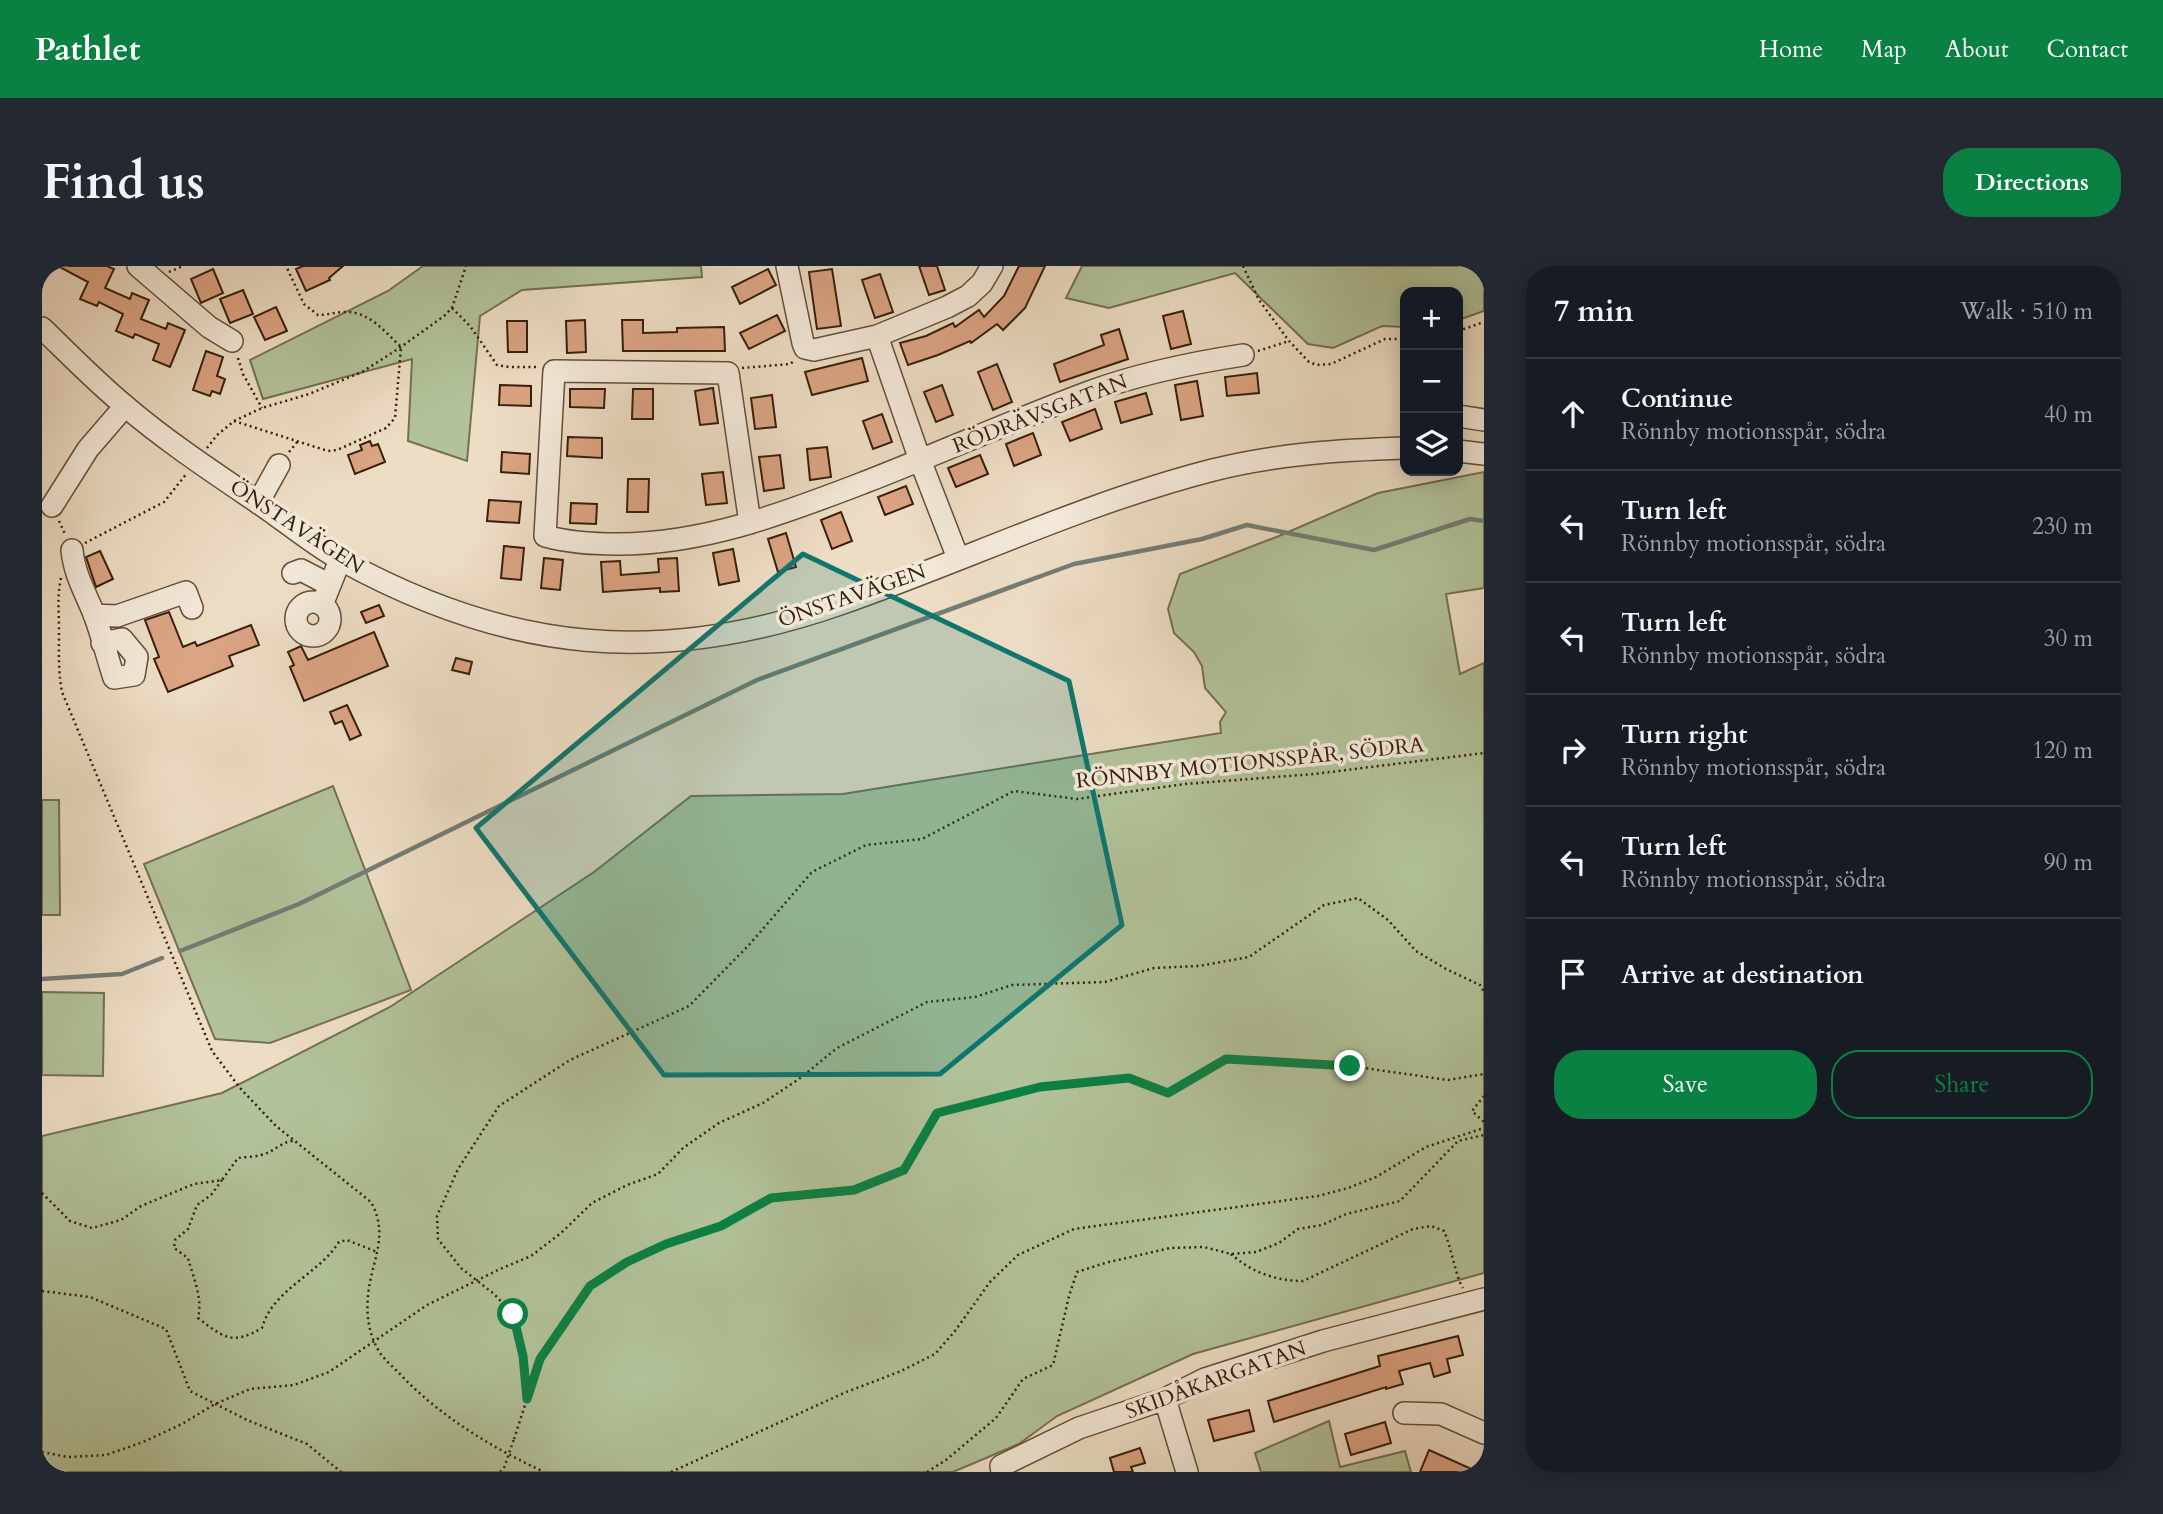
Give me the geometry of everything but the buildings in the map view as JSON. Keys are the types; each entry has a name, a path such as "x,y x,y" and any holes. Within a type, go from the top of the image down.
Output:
{"street":[{"path":"138,266 208,327 232,341"},
{"path":"787,266 805,348 814,350 877,336 968,296 982,283 992,266"},
{"name":"ÖNSTAVÄGEN","path":"42,328 124,406 199,463 340,559 456,614 556,638 657,643 718,636 764,626 838,605 1141,491 1215,470 1298,453 1400,448"},
{"path":"877,336 920,460 958,558"},
{"name":"RÖDRÄVSGATAN","path":"554,371 545,536 590,544 644,544 725,531 805,505 1090,391 1199,362 1243,355"},
{"path":"554,371 728,373 750,523"},
{"path":"52,506 88,449 124,406"},
{"path":"1463,417 1484,420"},
{"path":"1463,452 1484,454"},
{"path":"258,503 279,465"},
{"path":"72,550 74,568 94,615 102,643"},
{"path":"293,573 301,570 326,595 340,559"},
{"path":"94,615 117,615 186,592 192,608"},
{"name":"SKIDÅKARGATAN","path":"1002,1472 1001,1466 1079,1428 1165,1399 1205,1379 1284,1352 1475,1295"},
{"path":"1165,1399 1187,1472"},
{"path":"1404,1413 1448,1415 1484,1433"}],"path":[{"path":"234,421 328,451 337,450 386,428 395,418 401,348 377,324 363,315 345,312 318,315 304,304 286,266"},
{"path":"203,453 217,435 234,421 262,408 309,394 362,372 401,348 452,308 466,266"},
{"path":"1243,266 1259,300 1289,341 1309,362 1324,365 1385,339 1400,339"},
{"path":"1471,266 1484,272"},
{"path":"452,308 470,326 497,365 509,368 546,367 554,371"},
{"path":"1463,329 1484,322"},
{"path":"232,341 243,374 262,408"},
{"path":"1243,355 1289,341"},
{"path":"728,373 742,368 790,364 803,354 805,348"},
{"path":"189,470 164,502 72,550 63,569 57,603 58,671 68,707 212,1051 240,1088 276,1126 371,1202 378,1214 380,1227 367,1312 381,1354 408,1383 453,1420 486,1442 544,1472"},
{"name":"RÖNNBY MOTIONSSPÅR, SÖDRA","path":"527,1399 523,1356 513,1314 494,1294 461,1268 438,1239 437,1216 458,1169 499,1106 570,1060 689,1006 749,945 811,872 866,845 922,839 1014,791 1077,799 1185,784 1314,774 1484,753"},
{"path":"42,1452 68,1457 106,1455 144,1442 215,1404 250,1389 294,1385 329,1372 427,1305 531,1256 561,1233 592,1203 627,1185 658,1174 683,1148 719,1123 763,1103 799,1079 837,1048 927,1002 975,997 1012,985 1105,982 1154,968 1199,967 1249,957 1324,905 1358,898 1388,920 1416,951 1480,985 1484,992"},
{"name":"RÖNNBY MOTIONSSPÅR, SÖDRA","path":"502,1471 540,1359 590,1286 627,1262 666,1244 721,1226 771,1198 854,1190 904,1170 937,1113 1040,1087 1129,1078 1168,1093 1226,1059 1350,1066 1448,1080 1484,1074"},
{"path":"1484,1096 1472,1111 1484,1122"},
{"path":"671,1472 935,1354 990,1282 1018,1255 1074,1229 1318,1196 1376,1177 1426,1147 1484,1128"},
{"path":"927,1472 946,1460 996,1418 1023,1379 1053,1365 1077,1272 1105,1262 1170,1248 1204,1247 1231,1254 1256,1252 1279,1243 1298,1229 1322,1225 1346,1214 1400,1201 1458,1141 1484,1135"},
{"path":"294,1141 283,1142 260,1156 238,1158 211,1195 197,1205 188,1229 174,1240 174,1248 188,1258 198,1293 198,1318 215,1332 228,1337 245,1338 262,1328 265,1315 308,1272 333,1252 339,1242 347,1240 377,1252"},
{"path":"42,1193 70,1220 92,1228 121,1220 142,1206 194,1184 222,1180"},
{"path":"1231,1254 1245,1267 1263,1275 1288,1281 1303,1281 1413,1228 1431,1226 1444,1231 1451,1246 1459,1283 1475,1295"},
{"path":"42,1290 90,1297 166,1329 190,1391 247,1420 307,1444 341,1472"},
{"path":"531,1466 533,1472"}],"highlighted area":[{"path":"803,554 1069,681 1122,925 940,1074 664,1075 476,828"}],"green space":[{"path":"423,266 701,266 702,277 522,290 480,316 467,461 408,441 412,359 263,399 250,360 388,291"},
{"path":"1082,266 1484,266 1484,311 1463,318 1463,287 1400,287 1400,327 1382,326 1333,348 1308,344 1235,273 1109,308 1066,298"},
{"path":"1484,472 1484,588 1446,594 1460,674 1484,663 1484,1273 1193,1354 1057,1416 1019,1444 953,1472 42,1472 42,1136 222,1093 390,1007 594,872 691,796 843,794 1221,733 1220,722 1226,712 1205,688 1202,666 1194,652 1174,633 1168,609 1180,574 1279,536 1378,493"},
{"path":"333,786 411,990 270,1043 215,1039 144,864"},
{"path":"42,800 59,800 60,915 42,915"},
{"path":"42,992 104,993 103,1076 42,1075"},
{"path":"1329,1421 1340,1467 1405,1451 1411,1472 1261,1472 1255,1453"}],"waterway":[{"path":"180,951 299,904 757,680 1074,564 1202,539 1247,525 1374,550 1470,519 1484,521"},
{"path":"42,979 122,974 162,958"}],"route":[{"path":"513,1314 523,1356 527,1399 540,1359 590,1286 627,1262 666,1244 721,1226 771,1198 854,1190 904,1170 937,1113 1040,1087 1129,1078 1168,1093 1226,1059 1350,1066"}]}
